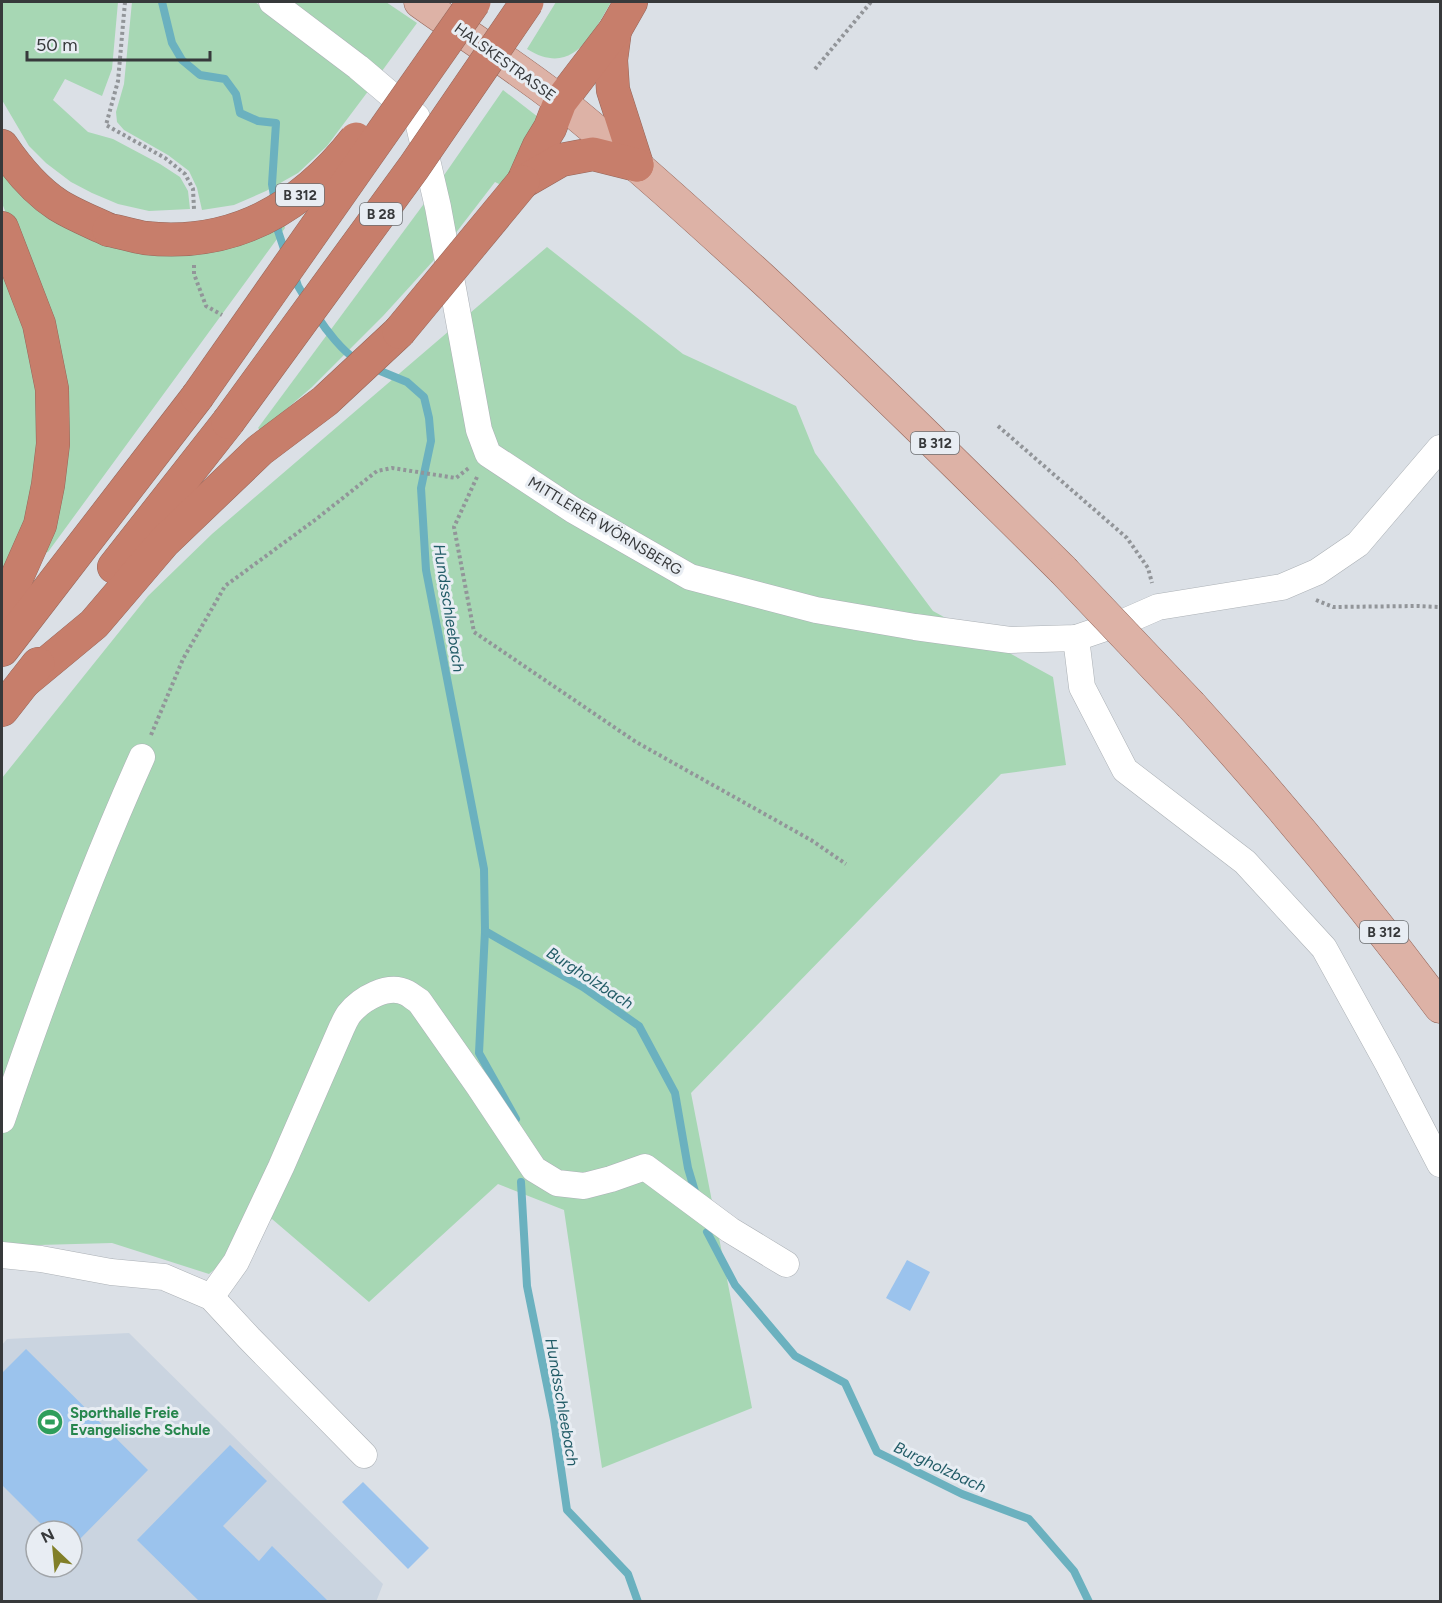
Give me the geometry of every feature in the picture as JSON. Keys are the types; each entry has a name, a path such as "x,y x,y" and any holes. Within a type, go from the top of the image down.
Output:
{"highway":[{"name":"B 28","path":"2,650 197,397 474,2"},
{"name":"B 28","path":"2,710 228,422 414,167 527,2"},
{"path":"631,2 615,30 611,60 613,90 637,165"},
{"name":"B 28","path":"24,682 94,624 164,542 260,450 325,401 399,332 523,182 550,128 560,102 615,30"},
{"name":"B 312","path":"2,147 30,182 56,204 110,230 144,238 179,240 213,236 245,227 278,212 309,189 341,159 396,88 440,51"},
{"name":"B 312","path":"523,182 561,160 592,154 637,165"},
{"path":"2,228 39,324 52,389 53,444 40,525 2,611"}],"main road":[{"name":"HALSKESTRASSE","path":"420,2 519,70 560,102"},
{"name":"B 312","path":"560,102 637,165 805,319 1063,570 1266,788 1392,942 1440,1007"}],"street":[{"path":"272,2 358,67 417,117 438,207 478,430 488,454"},
{"name":"MITTLERER WÖRNSBERG","path":"488,454 573,510 690,577 816,610 1010,640 1076,638 1158,607 1282,587 1317,572 1358,544 1440,448"},
{"path":"1076,638 1082,687 1125,770 1245,862 1324,948 1440,1164"},
{"path":"2,1120 52,978 142,757"},
{"path":"211,1297 236,1262 348,1015 374,995 391,990 406,992 419,1001 478,1084 534,1169 557,1183 584,1186 645,1167 729,1230 786,1264"},
{"path":"2,1255 41,1259 111,1272 164,1277 211,1297 364,1455"}],"path":[{"path":"125,2 118,81 106,125 165,158 185,174 193,189 194,218"},
{"path":"815,69 871,2"},
{"path":"194,263 194,274 206,306 226,317"},
{"path":"998,426 1127,538 1148,568 1158,607"},
{"path":"142,757 183,659 225,586 377,471 392,468 456,478 488,454"},
{"path":"488,454 454,526 474,632 636,742 811,840 846,864"},
{"path":"1282,587 1333,607 1440,608"}],"shaded area":[{"path":"129,1333 383,1584 376,1602 2,1602 2,1345 7,1339"}],"green space":[{"path":"2,2 118,2 112,69 102,96 65,79 53,100 88,132 113,139 180,177 188,191 190,209 149,211 118,204 71,182 46,163 29,146 2,100"},
{"path":"132,2 255,2 369,90 327,146 298,173 234,205 202,210 197,188 189,171 168,155 124,130 117,122 116,112 124,84"},
{"path":"284,2 386,2 417,23 382,71"},
{"path":"556,2 611,2 587,40 568,56 556,58 543,56 527,49"},
{"path":"503,90 538,117 534,139 501,185 495,182 455,234 440,181"},
{"path":"2,155 111,237 284,225 285,228 48,552 43,553 47,321 2,203"},
{"path":"426,201 434,260 383,316 312,387 261,431 258,428"},
{"path":"547,247 683,354 796,406 815,453 933,611 1053,677 1066,765 1001,774 691,1093 752,1408 602,1468 564,1210 498,1184 369,1302 272,1219 209,1274 112,1243 2,1246 2,778 148,596 212,534"},
{"path":"2,262 32,336 38,384 36,485 2,591"}],"building":[{"path":"907,1260 930,1272 910,1311 886,1298"},
{"name":"Sporthalle Freie Evangelische Schule","path":"26,1349 148,1470 84,1535 84,1519 36,1519 2,1485 2,1373"},
{"path":"230,1445 267,1481 223,1526 259,1561 272,1546 329,1602 200,1602 137,1540"},
{"path":"363,1482 429,1548 408,1569 342,1502"}],"waterway":[{"name":"Hundsschleebach","path":"162,2 172,43 182,60 200,75 225,79 236,94 240,113 258,121 276,123 272,184 275,202"},
{"name":"Hundsschleebach","path":"277,220 286,255"},
{"name":"Hundsschleebach","path":"294,274 307,301"},
{"name":"Hundsschleebach","path":"317,316 330,334 357,360"},
{"name":"Hundsschleebach","path":"373,368 407,382 424,397 429,418 431,441 421,488 426,570 484,869 485,931 479,1053 516,1119"},
{"name":"Burgholzbach","path":"485,931 583,987 639,1026 675,1093 688,1168 696,1195"},
{"name":"Hundsschleebach","path":"521,1182 527,1286 554,1420 567,1510 628,1574 638,1602"},
{"name":"Burgholzbach","path":"707,1232 735,1285 795,1356 845,1383 877,1452 962,1494 1029,1519 1074,1571 1089,1602"}],"place":[{"name":"Sporthalle Freie Evangelische Schule","path":"50,1422"}]}
